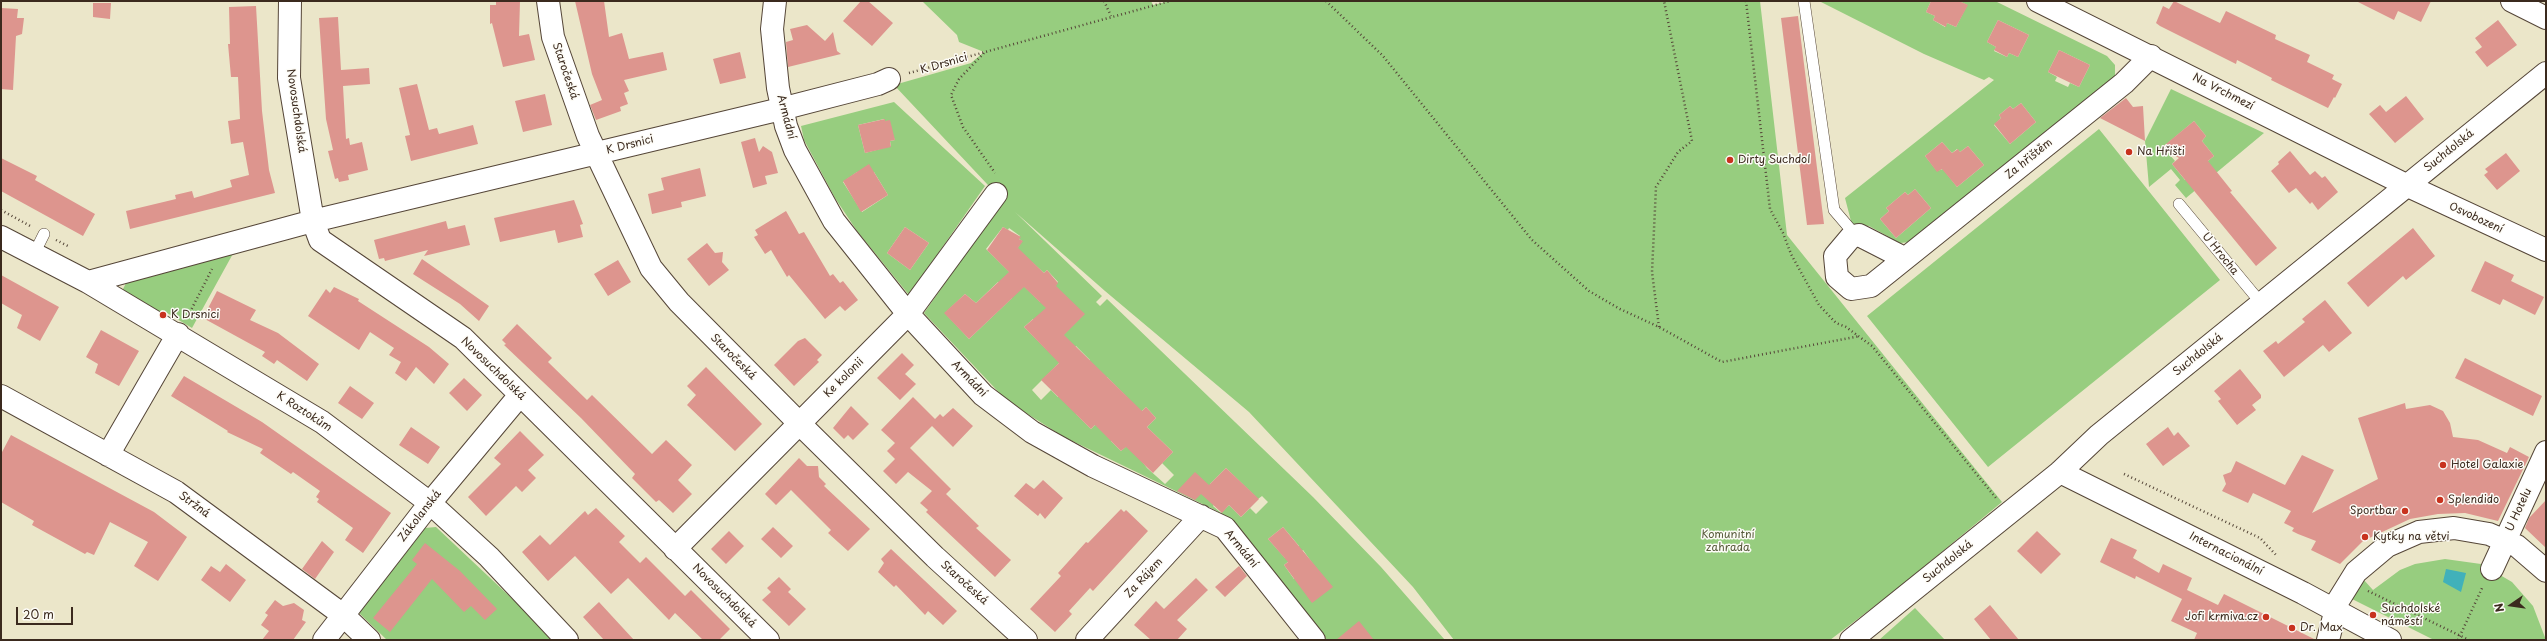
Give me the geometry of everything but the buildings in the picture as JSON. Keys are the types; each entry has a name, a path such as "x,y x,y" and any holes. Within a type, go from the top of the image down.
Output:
{"street":[{"name":"Novosuchdolská","path":"290,1 289,78 313,221 320,240 463,338 768,640"},
{"name":"Staročeská","path":"548,1 554,37 596,154 651,268 679,302 799,423 935,557 1026,640"},
{"name":"Armádní","path":"775,1 772,29 781,109 796,150 834,221 908,314 983,395 1032,432 1093,466 1225,528 1314,640"},
{"name":"Na Vrchmezí","path":"2038,1 2151,56 2406,185"},
{"path":"2512,1 2546,18"},
{"name":"Za hřištěm","path":"1851,238 1835,256 1837,277 1851,289 1871,286 2124,83 2151,56"},
{"name":"Suchdolská","path":"1851,640 2060,472 2099,436 2261,303 2546,73"},
{"name":"K Drsnici","path":"88,282 313,221 781,109 878,84 889,79"},
{"name":"Osvobození","path":"2406,185 2546,250"},
{"name":"Ke kolonii","path":"675,549 908,314 996,194"},
{"path":"1851,238 1859,235 1904,258"},
{"name":"K Roztokům","path":"1,237 88,282 178,334 322,422 430,503 488,557 567,640"},
{"path":"108,455 178,334"},
{"name":"Zákolanská","path":"324,640 430,503 520,395"},
{"name":"Stržná","path":"1,396 176,492 343,615 369,640"},
{"name":"U Hotelu","path":"2492,569 2546,452"},
{"name":"Internacionální","path":"2060,472 2390,640"},
{"name":"Za Rájem","path":"1087,640 1201,516"},
{"path":"2328,640 2334,611 2349,582 2364,564 2382,550 2419,532 2437,529 2472,530 2505,540 2530,556 2546,571"}],"lane":[{"path":"1804,1 1834,210 1852,231 1851,238"},
{"name":"U Hrocha","path":"2179,204 2261,303"},
{"path":"34,254 44,234"}],"path":[{"path":"1104,1 1110,16"},
{"name":"K Drsnici","path":"889,79 1110,16 1170,1"},
{"path":"1326,1 1383,56 1532,240 1589,291 1620,310 1659,327 1722,362 1860,336"},
{"path":"1659,327 1652,272 1656,186 1678,152 1692,141 1664,1"},
{"path":"1746,1 1770,209 1783,232 1791,254 1819,305 1836,323 1846,327 1872,346 1996,499"},
{"path":"984,52 959,79 951,95 963,127 998,180 996,194"},
{"path":"178,334 225,244"},
{"path":"2124,474 2260,538 2280,559"},
{"path":"2458,640 2492,569"},
{"path":"2349,582 2469,640"}],"green space":[{"name":"Komunitní zahrada","path":"922,1 1151,1 1153,5 1170,1 1760,1 1787,235 2002,502 1897,589 1830,640 1454,640 1413,587 1249,412 1105,291 1015,212 1102,296 1096,302 1100,306 1107,299 1313,497 1381,567 1445,640 1327,640 1238,529 1228,519 1217,511 1064,437 1007,401 924,313 1003,201 894,85 971,63 984,52 959,42 957,35","holes":["1003,227 1008,230 1009,228 1020,236 1019,239 1022,241 1013,255 1033,263 1044,273 1047,270 1058,282 1040,302 986,249","998,282 1012,298 969,339 945,313 965,294 976,303","1033,319 1047,350 1024,327","1076,346 1090,360 1082,374 1058,397 1051,390 1041,400 1032,390","1107,377 1127,397 1111,413 1104,416 1091,429 1076,414 1079,411 1076,408","1146,407 1156,418 1147,427 1173,452 1162,463 1174,475 1165,484 1147,468 1129,444 1121,451 1111,441","1226,468 1258,499 1262,496 1268,502 1256,514 1250,508 1241,517 1229,505 1221,513 1213,506 1218,500 1210,484","1283,527 1299,546 1285,558 1268,539","1303,550 1313,564 1294,579 1284,565"]},
{"path":"1819,1 1931,1 1926,12 1935,16 1933,20 1945,27 1947,23 1956,27 1967,5 1959,1 1995,1 2107,56 2115,65 2115,76 1910,242 1900,243 1869,226 1852,225 1845,198 1994,80 1989,77 1984,80 1924,54","holes":["1998,20 2029,35 2018,57 2009,53 2007,57 1994,51 1996,47 1987,42","2059,50 2090,65 2079,87 2070,83 2068,87 2055,81 2057,77 2048,72","2021,103 2036,122 2010,144 1994,125 2001,118 1999,115 2010,106 2013,109","1942,142 1952,153 1957,149 1960,152 1968,146 1984,165 1957,187 1943,169 1937,171 1925,156","1915,189 1931,208 1896,238 1880,219 1889,211 1886,208 1905,192 1908,195"]},
{"path":"2171,89 2264,133 2186,198 2175,185 2180,180 2171,169 2149,187 2145,141","holes":["2194,121 2206,136 2202,141 2214,156 2185,180 2172,164 2175,161 2163,147"]},
{"path":"894,102 985,186 909,295 857,231 835,198 804,140 801,126","holes":["884,119 895,140 890,141 891,146 865,153 858,125","857,172 874,172 888,195 862,212 843,182","905,227 929,243 910,270 887,253"]},
{"path":"2099,129 2220,280 1988,467 1867,316"},
{"path":"235,250 192,328 162,310 158,317 125,298 123,289 126,283"},
{"path":"436,527 556,640 387,640 359,613 425,528"},
{"path":"2445,559 2481,564 2512,582 2533,606 2546,640 2434,640 2352,599 2363,579 2373,590 2400,570 2415,564"},
{"path":"1915,608 1945,640 1879,640"}],"water":[{"path":"2446,569 2466,573 2461,592 2443,582"}],"place":[{"name":"Na Hřišti","path":"2129,152"},
{"name":"Dirty Suchdol","path":"1730,160"},
{"name":"K Drsnici","path":"163,315"},
{"name":"Hotel Galaxie","path":"2443,465"},
{"name":"Splendido","path":"2440,500"},
{"name":"Sportbar","path":"2405,511"},
{"name":"Kytky na větvi","path":"2365,537"},
{"name":"Suchdolské náměstí","path":"2373,615"},
{"name":"Jofi krmiva.cz","path":"2266,617"},
{"name":"Dr. Max","path":"2292,628"}]}
